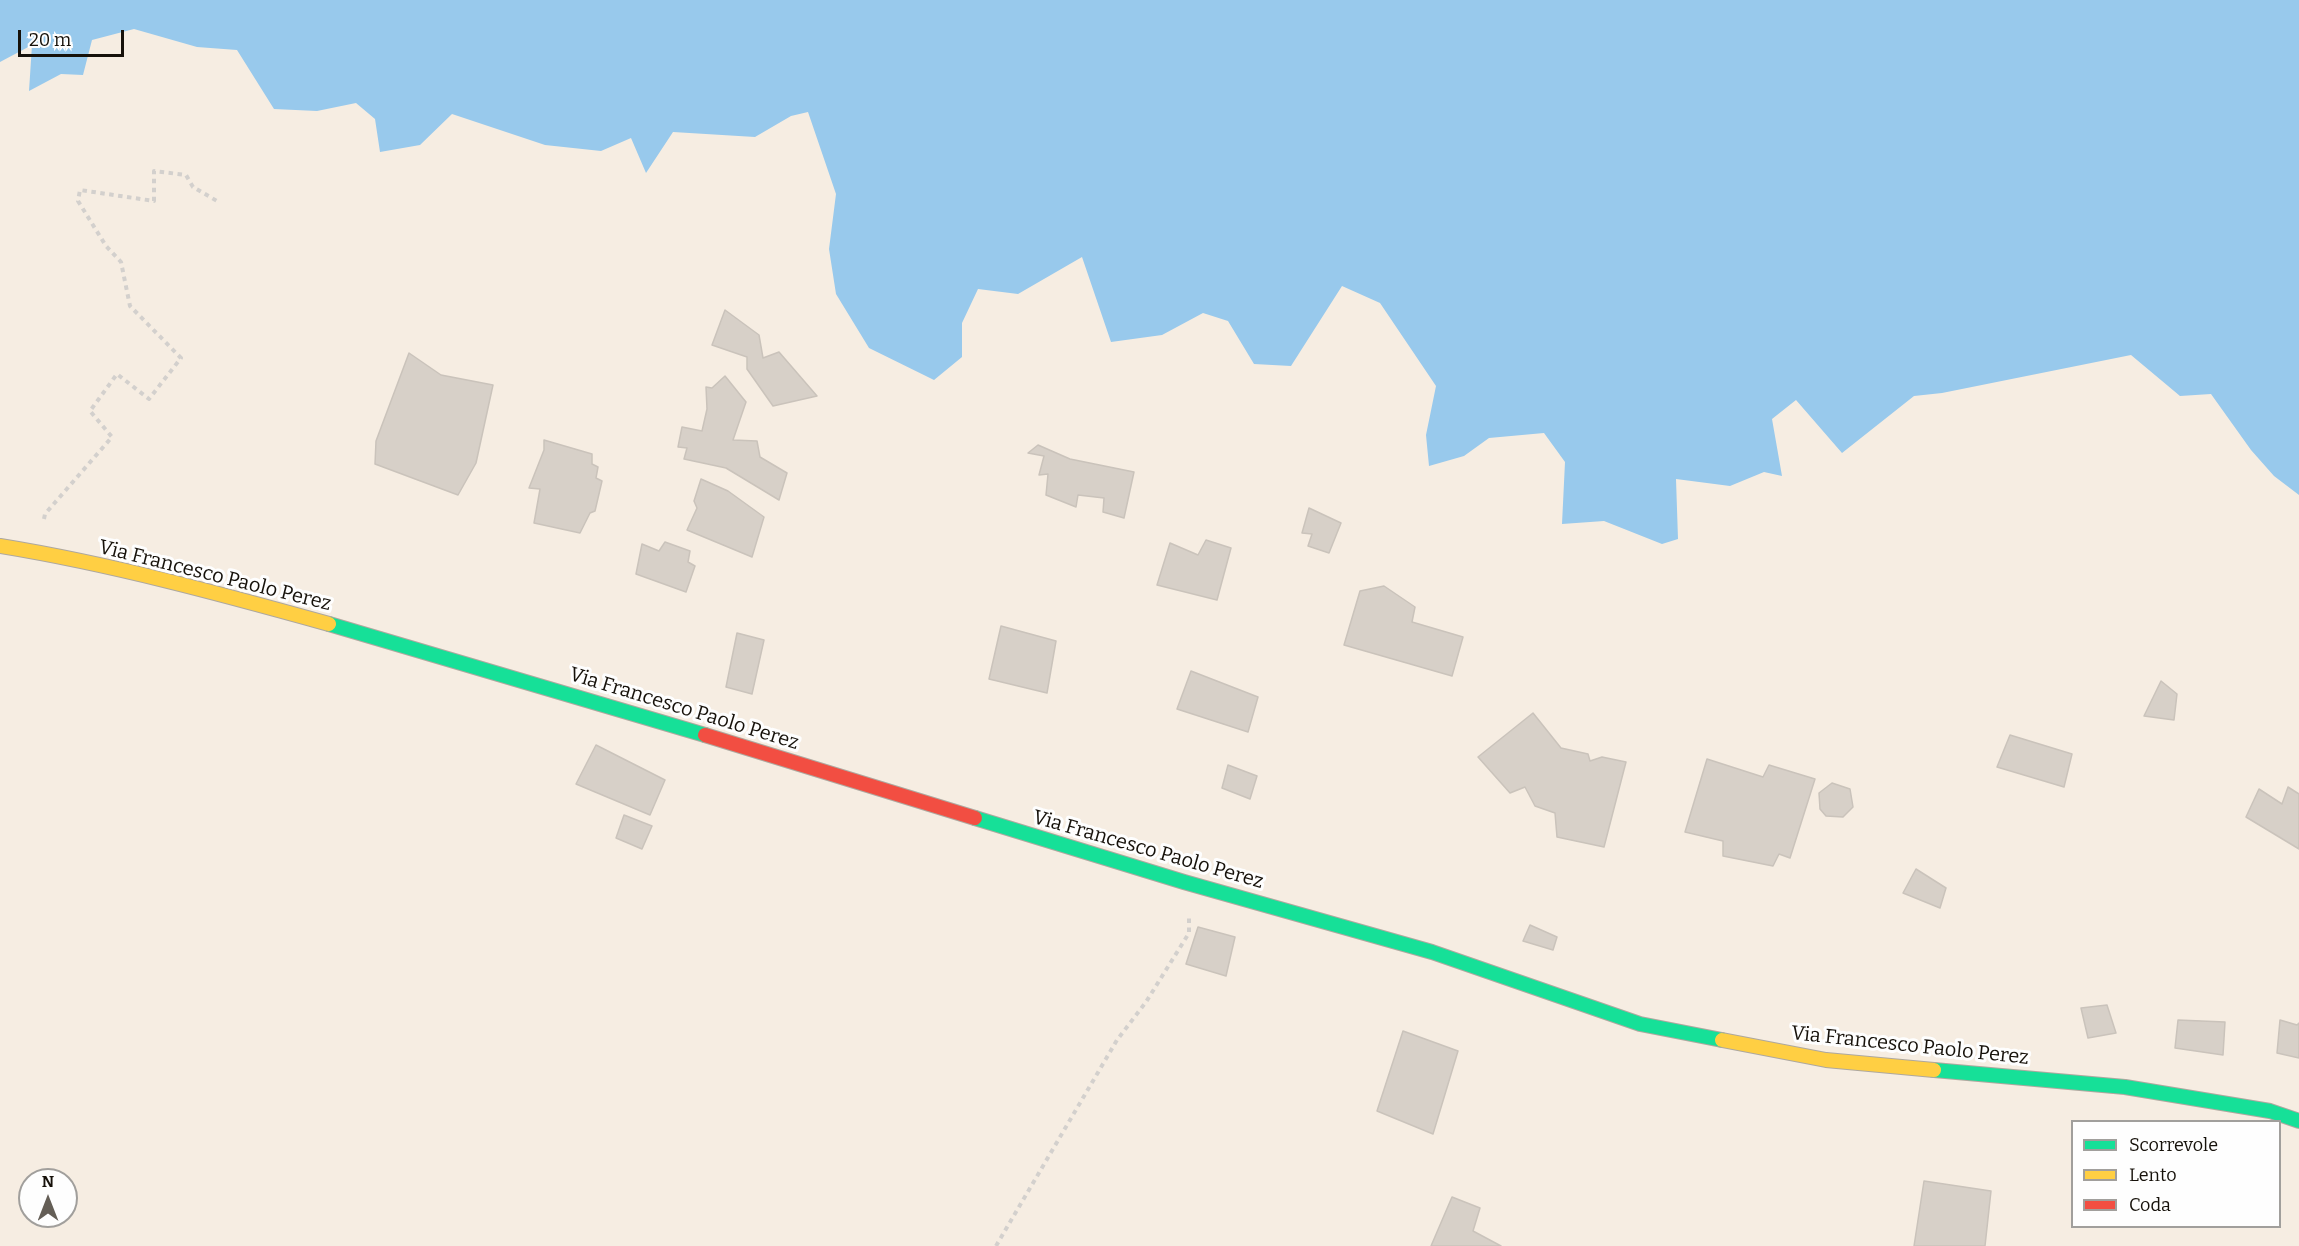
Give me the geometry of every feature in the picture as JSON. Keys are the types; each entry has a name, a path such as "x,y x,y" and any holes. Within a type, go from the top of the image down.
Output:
{"street":[{"name":"Via Francesco Paolo Perez","path":"0,546 37,552 233,597 540,685 1184,882 1432,952 1640,1024 1826,1060 2125,1087 2270,1111 2299,1121"}],"path":[{"path":"37,552 45,514 112,437 90,411 117,374 148,399 181,358 130,306 121,262 106,246 78,201 80,190 154,201 154,171 186,175 193,187 217,201"},
{"path":"996,1246 1117,1040 1146,1002 1189,933 1190,903 1184,882"}],"water":[{"path":"0,0 2299,0 2299,495 2274,476 2251,450 2211,394 2180,396 2131,355 1942,393 1914,396 1842,453 1796,400 1772,419 1782,476 1764,472 1730,486 1676,479 1678,539 1662,544 1604,521 1562,524 1565,462 1544,433 1489,438 1464,456 1429,466 1426,435 1436,386 1380,303 1342,286 1291,366 1254,364 1228,321 1203,313 1162,335 1111,342 1082,257 1018,294 978,289 962,323 962,357 934,380 869,348 836,294 829,249 836,194 808,112 791,116 755,137 673,132 646,173 631,138 601,151 545,145 452,114 420,145 380,152 375,119 356,103 317,111 274,109 237,50 197,47 134,29 92,40 83,75 61,74 29,91 32,45 0,62"}],"building":[{"path":"725,310 759,335 763,358 779,352 817,396 773,406 747,369 747,357 712,345"},
{"path":"409,353 441,375 493,385 476,463 458,495 375,464 376,441"},
{"path":"725,376 746,402 733,440 757,441 760,457 787,473 779,500 726,468 684,459 687,448 678,447 682,427 702,431 707,409 706,387 712,388"},
{"path":"544,440 592,454 592,464 598,467 596,478 602,481 595,511 590,513 580,533 534,523 540,489 529,488 544,450"},
{"path":"1038,445 1070,459 1134,472 1124,518 1103,512 1104,498 1078,495 1076,507 1046,495 1048,474 1039,475 1044,456 1028,453"},
{"path":"701,479 728,491 764,517 752,557 687,530 697,508 694,501"},
{"path":"1309,508 1341,523 1329,553 1308,546 1312,534 1302,533"},
{"path":"1206,540 1231,548 1217,600 1157,585 1170,543 1198,555"},
{"path":"665,542 690,551 688,562 695,566 686,592 636,574 642,544 659,551"},
{"path":"1384,586 1415,607 1412,622 1463,637 1452,676 1344,645 1360,591"},
{"path":"1001,626 1056,641 1047,693 989,679"},
{"path":"737,633 764,640 752,694 726,687"},
{"path":"1191,671 1258,697 1248,732 1177,709"},
{"path":"2161,681 2177,694 2174,720 2144,716"},
{"path":"1533,713 1561,748 1588,754 1590,761 1602,757 1626,762 1604,847 1557,837 1555,813 1535,806 1525,787 1510,793 1478,757"},
{"path":"2010,735 2072,754 2064,787 1997,767"},
{"path":"596,745 665,780 650,815 576,784"},
{"path":"1707,759 1763,777 1769,765 1815,779 1790,858 1779,854 1773,866 1723,856 1723,841 1685,832"},
{"path":"1228,765 1257,776 1250,799 1222,788"},
{"path":"1832,783 1850,789 1853,807 1843,817 1826,816 1820,809 1819,793"},
{"path":"2288,787 2299,794 2299,849 2246,817 2259,789 2282,804"},
{"path":"624,815 652,826 642,849 616,838"},
{"path":"1916,869 1946,888 1940,908 1903,893"},
{"path":"1530,925 1557,937 1553,950 1523,941"},
{"path":"1198,927 1235,937 1226,976 1186,964"},
{"path":"2107,1005 2116,1033 2088,1038 2081,1008"},
{"path":"2178,1020 2225,1022 2223,1055 2175,1048"},
{"path":"2280,1020 2297,1025 2299,1023 2299,1058 2277,1053"},
{"path":"1403,1031 1458,1051 1433,1134 1377,1111"},
{"path":"1924,1181 1991,1191 1985,1246 1914,1246"},
{"path":"1452,1197 1480,1208 1473,1231 1501,1246 1431,1246"}],"traffic: fast":[{"path":"329,624 705,735"},
{"path":"975,818 1184,882 1432,952 1640,1024 1722,1040"},
{"path":"1934,1070 2125,1087 2270,1111 2299,1121"}],"traffic: slow":[{"path":"0,546 124,571 329,624"},
{"path":"1722,1040 1826,1060 1934,1070"}],"traffic: jam":[{"path":"705,735 975,818"}]}
